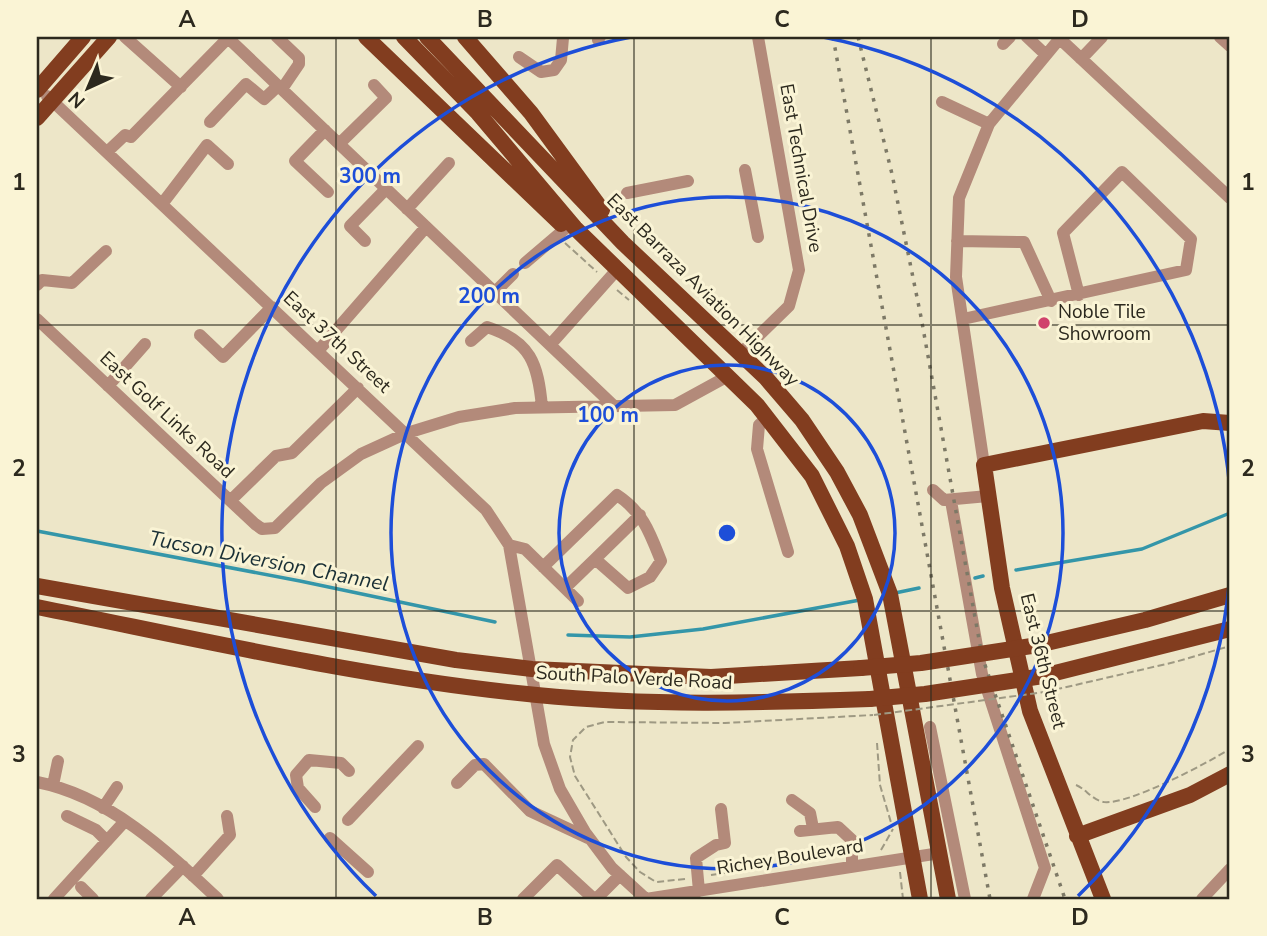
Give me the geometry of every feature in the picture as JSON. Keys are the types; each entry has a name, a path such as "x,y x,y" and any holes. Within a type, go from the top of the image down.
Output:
{"main road":[{"path":"37,89 83,37"},
{"path":"37,118 109,37"},
{"path":"366,37 566,228 728,376 768,417 793,449 824,498 858,575 872,624 920,899"},
{"path":"404,37 478,113 575,228 652,305"},
{"name":"East Barraza Aviation Highway","path":"427,37 614,233 784,398 820,446 851,497 882,569 896,619 948,899"},
{"path":"465,37 531,113 612,222 671,287"},
{"path":"728,376 740,373 759,384 801,430 835,476 873,545"},
{"path":"984,466 1203,421 1230,423"},
{"name":"East 36th Street","path":"984,466 1002,588 1030,711 1103,899"},
{"name":"South Palo Verde Road","path":"37,586 443,658 532,669 711,677 921,663 1038,645 1145,620 1230,595"},
{"name":"South Palo Verde Road","path":"37,607 375,672 537,695 727,704 872,707 925,694 1044,684 1230,629"},
{"path":"1077,836 1190,795 1230,774"}],"street":[{"path":"107,152 125,135 131,138 228,37 613,405"},
{"path":"210,122 246,84 264,99 280,88 299,58 277,37"},
{"name":"East Technical Drive","path":"740,354 789,306 799,270 758,37"},
{"path":"1027,37 1045,54"},
{"path":"1081,59 1102,37"},
{"path":"1220,37 1230,46"},
{"path":"519,57 541,72 554,70 561,60 564,38"},
{"path":"984,466 956,277 959,198 989,124 1045,54 1060,38 1230,198"},
{"path":"133,39 181,87"},
{"path":"339,144 386,98 374,85"},
{"name":"East 37th Street","path":"37,89 407,433 486,510 509,545 532,669"},
{"path":"942,102 989,124"},
{"path":"325,130 295,161 328,192"},
{"path":"162,204 207,145 228,164"},
{"path":"407,209 449,163"},
{"path":"745,170 758,237"},
{"path":"963,319 1079,295 1186,270 1191,239 1122,172 1063,233 1079,295"},
{"path":"627,193 688,181"},
{"path":"365,242 350,226 386,189"},
{"path":"318,351 426,227"},
{"path":"525,263 566,228"},
{"path":"957,241 1024,242 1051,301"},
{"path":"37,285 43,280 72,283 106,251"},
{"path":"550,345 615,272"},
{"path":"495,292 513,274"},
{"path":"200,335 223,357 272,307"},
{"name":"East Golf Links Road","path":"37,319 262,529 275,528 321,483 360,454 407,433"},
{"path":"471,341 487,327 510,334 521,342 539,378 542,407"},
{"path":"108,386 145,344"},
{"path":"407,433 459,418 542,407 675,405 728,376"},
{"path":"231,500 276,456 292,453 358,388"},
{"path":"768,417 759,425 757,449 788,552"},
{"path":"933,490 944,500 951,501 988,496"},
{"path":"543,567 617,495 647,524 661,561 650,577 628,588 595,559"},
{"path":"951,501 982,674 997,728 1042,855 1044,877 1033,899"},
{"path":"565,589 640,515"},
{"path":"509,545 525,549 578,601"},
{"path":"532,669 544,744 560,789 590,839 620,875 646,899"},
{"path":"930,727 965,899"},
{"path":"348,820 418,746"},
{"path":"315,807 298,788 296,775 309,760 341,763 349,771"},
{"path":"53,785 58,761"},
{"path":"457,783 475,765 484,764 528,809 590,839"},
{"path":"37,782 53,785 125,821 148,836 218,899"},
{"path":"103,808 117,787"},
{"path":"547,819 555,816 561,807 560,789"},
{"path":"792,800 810,813 807,830 838,827 852,840 852,867"},
{"path":"701,895 696,858 716,845 725,843 721,809"},
{"path":"67,816 96,830 107,841"},
{"path":"151,899 230,835 226,816"},
{"path":"54,899 125,821"},
{"path":"330,838 368,872"},
{"name":"Richey Boulevard","path":"646,899 701,895 716,888 940,853"},
{"path":"523,899 557,865 595,899 620,875"},
{"path":"1202,899 1230,869"},
{"path":"81,887 93,899"}],"path":[{"path":"685,879 667,882 649,879 611,837 571,767 573,740 586,727 605,722 725,723 872,707 1044,684 1175,662 1230,646"},
{"path":"1076,785 1099,800 1117,801 1183,775 1230,749"},
{"path":"878,851 884,846 893,829"},
{"path":"720,873 810,862"},
{"path":"901,877 903,899"}],"waterway":[{"name":"Tucson Diversion Channel","path":"1016,570 1142,549 1230,513"},
{"name":"Tucson Diversion Channel","path":"37,531 300,581 495,622"},
{"path":"975,578 983,576"},
{"name":"Tucson Diversion Channel","path":"895,593 919,588"},
{"name":"Tucson Diversion Channel","path":"568,635 630,637 703,629 860,600"}],"railway":[{"path":"833,37 990,899"},
{"path":"858,37 892,174 921,317 982,656 1065,899"}],"place":[{"name":"Noble Tile Showroom","path":"1044,323"}]}
